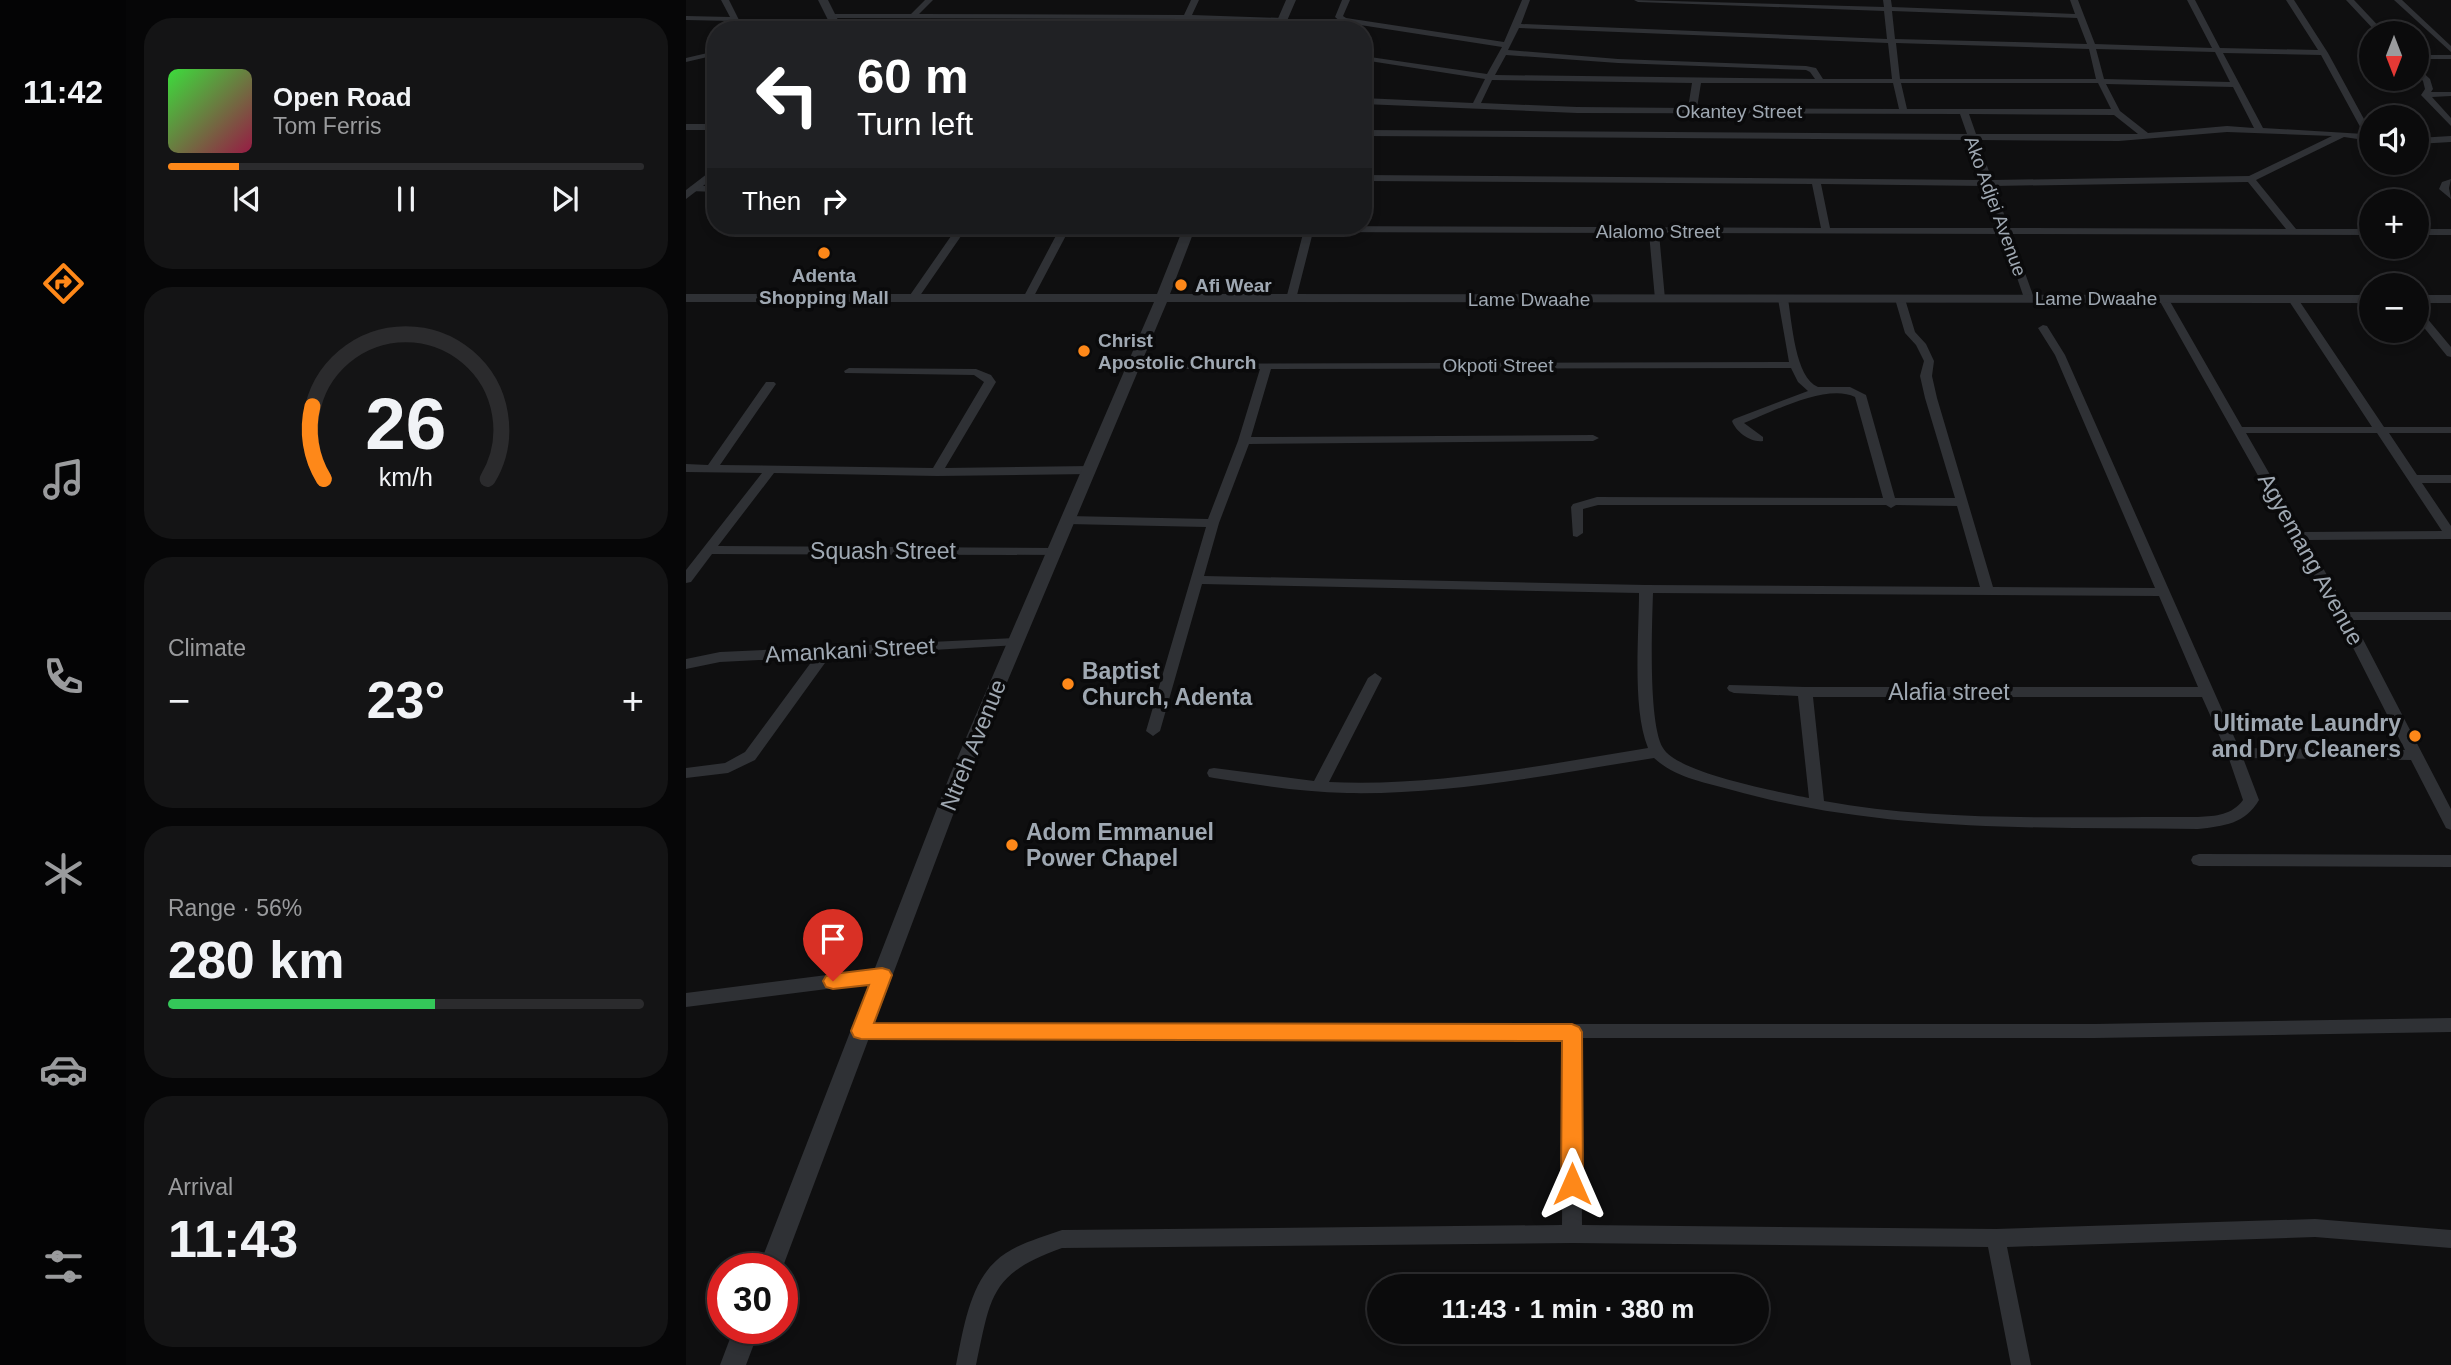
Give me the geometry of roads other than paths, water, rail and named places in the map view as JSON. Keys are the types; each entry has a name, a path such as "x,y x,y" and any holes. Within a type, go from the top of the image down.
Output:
{"street":[{"path":"686,18 735,19 725,0"},
{"path":"823,0 834,21"},
{"path":"913,16 929,0"},
{"path":"1181,21 1195,0"},
{"path":"1282,21 1291,0"},
{"path":"1346,0 1339,17 1350,21"},
{"path":"1475,107 1488,77 1518,26 1526,0"},
{"path":"1638,0 2080,16"},
{"path":"1887,0 1896,80 1904,112"},
{"path":"2074,0 2092,47 2101,81 2116,112 2148,137"},
{"path":"2191,0 2259,129"},
{"path":"2290,0 2324,53 2359,118"},
{"path":"2350,0 2370,21"},
{"path":"2398,0 2451,50"},
{"path":"832,16 1184,17 1232,21"},
{"path":"1085,21 1087,17"},
{"path":"1372,25 1504,48 1618,61 1806,68 1813,70 1820,80"},
{"path":"1518,26 1891,41 2324,53"},
{"path":"686,50 707,52"},
{"path":"686,60 707,55"},
{"path":"2429,57 2451,57"},
{"path":"1372,59 1488,77 1697,81 2101,81 2236,85"},
{"path":"1692,111 1697,81"},
{"path":"2425,95 2428,91"},
{"path":"2425,95 2451,94"},
{"path":"2425,95 2451,123"},
{"name":"Okantey Street","path":"1372,101 1475,107 1692,111 2116,112"},
{"name":"Ako Adjei Avenue","path":"1964,113 2029,298"},
{"path":"686,127 707,127"},
{"path":"1372,133 1971,138 2148,137 2206,130 2259,129 2359,136"},
{"path":"1372,178 1989,183 2251,179 2343,134"},
{"path":"2429,140 2451,139"},
{"path":"690,192 707,178"},
{"path":"2251,179 2293,232"},
{"path":"1816,181 1826,232"},
{"path":"2451,183 2445,184 2444,189 2451,196"},
{"name":"Alalomo Street","path":"1372,229 2007,233 2359,232"},
{"path":"1654,231 1660,299"},
{"path":"2429,232 2451,232"},
{"path":"913,298 957,235"},
{"path":"1028,299 1061,235"},
{"name":"Ntreh Avenue","path":"776,1253 882,975 1015,642 1135,366 1186,235"},
{"path":"1291,299 1308,235"},
{"name":"Lame Dwaahe","path":"686,298 2359,299"},
{"name":"Agyemang Avenue","path":"2164,298 2344,617 2451,824"},
{"path":"2292,298 2451,535 2298,536"},
{"path":"1783,299 1795,365 1801,382 1809,389 1846,389 1860,395 1891,503"},
{"path":"1900,299 1910,333 1921,344 1930,361 1926,376 1931,398 1988,591"},
{"path":"2429,299 2451,299"},
{"path":"2429,327 2451,354"},
{"path":"1646,589 1645,663 1651,732 1657,752 1674,764 1712,780 1742,790 1817,806 1922,817 2198,823 2238,816 2251,800 2234,753 2060,355 2043,328"},
{"name":"Okpoti Street","path":"1135,366 1795,365"},
{"path":"1153,731 1213,523 1244,441 1266,366"},
{"path":"849,371 976,372 987,377 990,382 937,472"},
{"path":"711,469 770,384"},
{"path":"1759,439 1740,427 1738,421 1819,391"},
{"path":"2240,430 2451,430"},
{"path":"1244,441 1593,438"},
{"path":"686,468 937,472 1090,470"},
{"path":"686,579 770,470"},
{"path":"2414,479 2451,479"},
{"path":"1577,533 1577,507 1597,501 1962,502"},
{"path":"1068,520 1213,523"},
{"name":"Squash Street","path":"710,550 1055,552"},
{"path":"1196,580 1646,589 2165,592"},
{"path":"2344,617 2451,616"},
{"name":"Amankani Street","path":"686,664 720,657 1015,642"},
{"path":"686,773 724,769 741,764 750,756 826,651"},
{"path":"1319,786 1375,678"},
{"name":"Alafia street","path":"1734,688 1805,692 2208,692"},
{"path":"1805,692 1817,806"},
{"path":"1214,773 1319,786 1362,788 1453,780 1657,752"},
{"path":"2234,753 2414,755"},
{"path":"2199,860 2451,861"},
{"path":"686,1000 882,975"},
{"path":"861,1031 2095,1031 2451,1024"},
{"path":"1572,1032 1572,1234"},
{"path":"966,1365 988,1283 1006,1264 1030,1250 1062,1239 1572,1234 1996,1238 2315,1228 2451,1239"},
{"path":"1996,1238 2021,1365"},
{"path":"733,1365 741,1344"}],"place":[{"name":"Adenta Shopping Mall","path":"824,253"},
{"name":"Afi Wear","path":"1181,285"},
{"name":"Christ Apostolic Church","path":"1084,351"},
{"name":"Baptist Church, Adenta","path":"1068,684"},
{"name":"Ultimate Laundry and Dry Cleaners","path":"2415,736"},
{"name":"Adom Emmanuel Power Chapel","path":"1012,845"}]}
